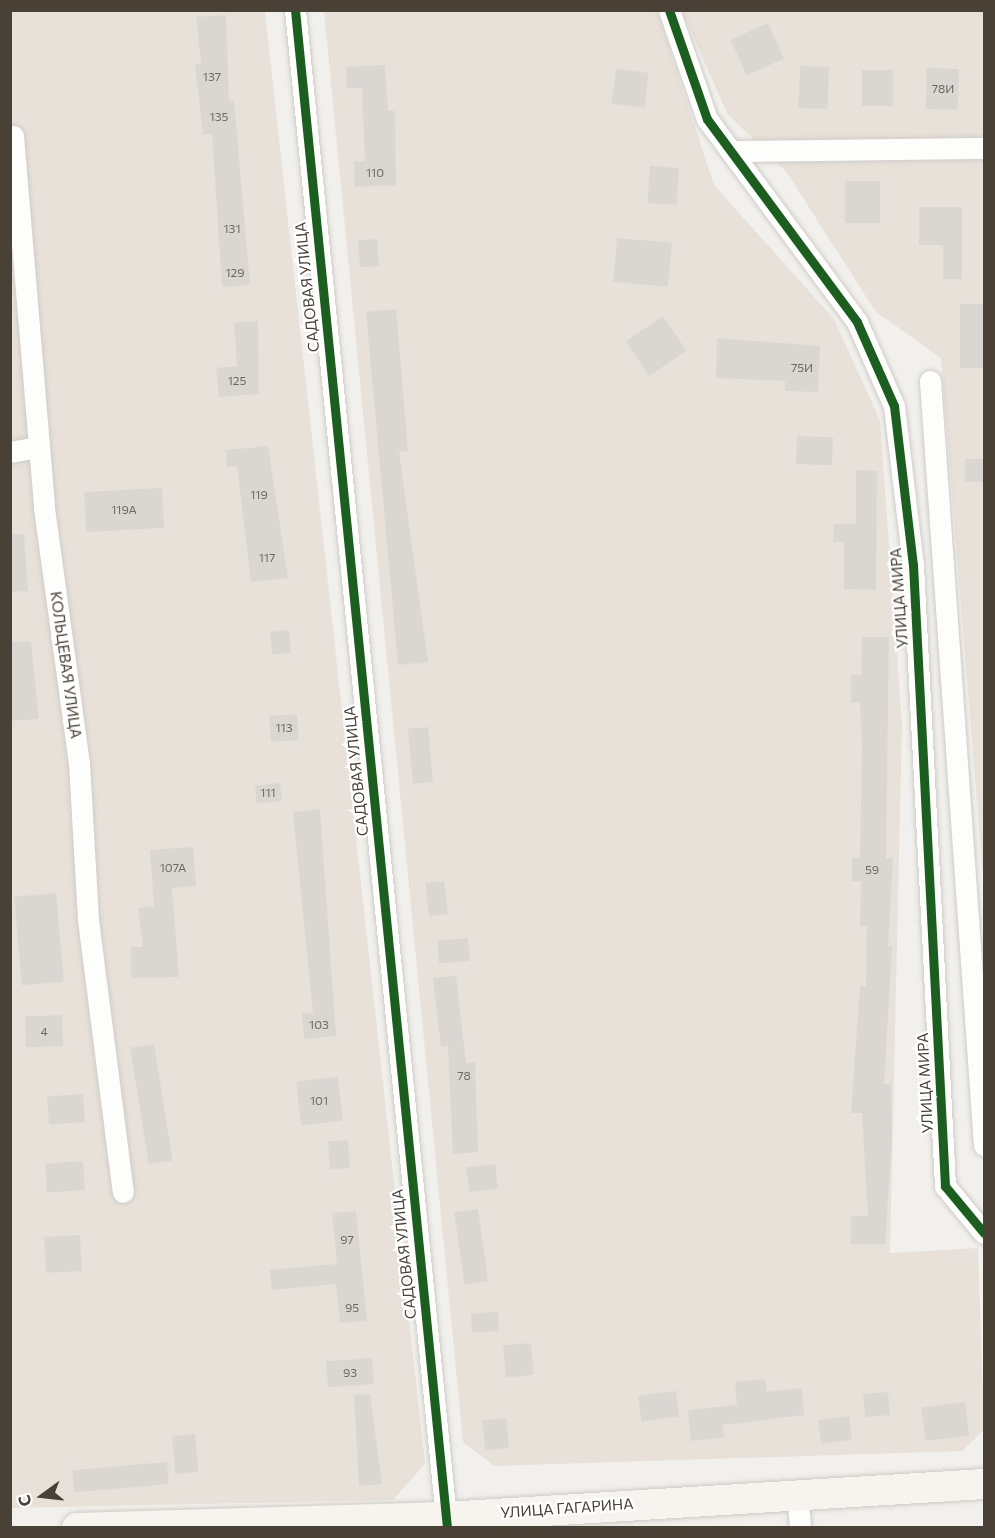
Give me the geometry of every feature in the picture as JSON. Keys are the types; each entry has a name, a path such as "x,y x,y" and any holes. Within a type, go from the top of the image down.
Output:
{"main road":[{"name":"УЛИЦА ГАГАРИНА","path":"77,1527 446,1522 797,1492 984,1484"}],"street":[{"name":"САДОВАЯ УЛИЦА","path":"295,10 446,1522"},
{"name":"УЛИЦА МИРА","path":"669,10 707,119 857,322 894,406 913,565 945,1186 984,1233"},
{"name":"КОЛЬЦЕВАЯ УЛИЦА","path":"13,136 39,447 79,763 88,920 123,1192"},
{"path":"732,151 984,148"},
{"path":"930,381 984,1145"},
{"path":"10,452 39,447"},
{"path":"797,1492 800,1527"}],"shaded area":[{"path":"10,11 265,11 425,1464 393,1500 11,1508"},
{"path":"324,11 657,11 714,185 834,319 880,420 902,724 890,1253 978,1248 984,1429 963,1451 494,1466 463,1442"},
{"path":"682,11 984,11 984,888 941,358 876,312 787,173 727,113"}],"building":[{"path":"226,15 229,101 234,100 250,285 222,287 212,134 203,135 195,65 201,64 196,17"},
{"path":"768,23 784,59 746,75 731,40"},
{"path":"385,65 388,111 395,111 396,185 355,187 354,161 365,161 362,88 347,88 346,67"},
{"path":"800,66 829,67 828,109 799,108"},
{"path":"927,68 959,69 958,110 926,109"},
{"path":"616,69 649,73 644,108 612,104"},
{"path":"862,70 893,70 893,106 862,106"},
{"path":"650,166 679,168 676,205 647,203"},
{"path":"845,181 880,181 880,223 845,223"},
{"path":"919,207 962,207 962,279 943,279 943,245 919,245"},
{"path":"617,238 672,243 668,287 613,282"},
{"path":"377,239 379,266 360,267 358,240"},
{"path":"960,304 984,304 984,368 960,368"},
{"path":"396,309 408,451 399,452 428,662 398,665 366,312"},
{"path":"663,316 686,351 649,376 626,341"},
{"path":"258,321 259,394 219,397 216,368 237,366 234,323"},
{"path":"717,338 820,346 818,392 785,391 785,381 716,378"},
{"path":"797,436 833,437 832,465 796,464"},
{"path":"268,446 288,578 251,582 237,466 227,467 226,450"},
{"path":"965,459 984,459 984,482 965,482"},
{"path":"856,470 877,471 876,590 844,589 844,542 833,542 834,524 856,524"},
{"path":"162,488 164,528 86,532 84,492"},
{"path":"10,534 24,534 28,591 10,592"},
{"path":"289,630 291,653 272,655 270,632"},
{"path":"862,637 889,637 886,858 893,858 888,947 892,947 884,1084 891,1084 892,1138 885,1244 851,1244 851,1216 868,1216 862,1113 851,1113 860,986 866,986 867,926 860,926 861,881 852,881 852,858 860,858 862,747 860,703 851,702 851,675 861,675"},
{"path":"31,641 39,719 10,721 10,642"},
{"path":"297,714 299,740 271,742 269,716"},
{"path":"428,727 433,782 413,784 408,729"},
{"path":"280,783 282,801 257,804 255,786"},
{"path":"320,809 336,1036 304,1039 302,1014 313,1013 293,812"},
{"path":"193,847 196,886 172,888 179,977 131,978 131,947 143,947 138,908 154,906 150,850"},
{"path":"444,881 448,914 429,916 425,883"},
{"path":"56,893 64,982 22,985 14,897"},
{"path":"468,938 470,961 439,964 437,941"},
{"path":"456,976 466,1063 475,1062 478,1152 453,1154 448,1046 441,1047 433,978"},
{"path":"62,1015 63,1046 26,1047 25,1016"},
{"path":"154,1044 172,1161 149,1164 130,1048"},
{"path":"338,1077 343,1121 301,1125 296,1081"},
{"path":"83,1094 85,1122 49,1124 47,1097"},
{"path":"348,1140 350,1168 330,1169 328,1141"},
{"path":"83,1161 85,1190 47,1193 45,1164"},
{"path":"495,1164 498,1189 469,1192 466,1168"},
{"path":"478,1209 488,1281 464,1285 454,1212"},
{"path":"356,1211 367,1321 340,1323 336,1284 272,1290 270,1270 337,1264 332,1213"},
{"path":"80,1235 82,1271 46,1273 44,1237"},
{"path":"498,1312 499,1331 472,1332 471,1313"},
{"path":"531,1343 534,1375 506,1377 503,1345"},
{"path":"372,1358 374,1384 328,1387 326,1361"},
{"path":"765,1379 767,1392 802,1388 804,1415 723,1425 724,1437 691,1441 688,1410 737,1405 735,1382"},
{"path":"676,1391 679,1417 641,1421 638,1396"},
{"path":"888,1392 890,1415 865,1417 863,1394"},
{"path":"370,1394 382,1484 359,1486 354,1395"},
{"path":"965,1402 969,1436 925,1441 921,1407"},
{"path":"849,1416 852,1440 821,1444 818,1420"},
{"path":"506,1418 509,1448 485,1450 482,1421"},
{"path":"195,1434 198,1472 175,1474 172,1436"},
{"path":"167,1462 169,1484 74,1492 72,1470"}],"cycle path":[{"path":"295,10 447,1528"},
{"path":"669,10 707,119 857,322 894,406 913,565 945,1186 984,1233"}]}
